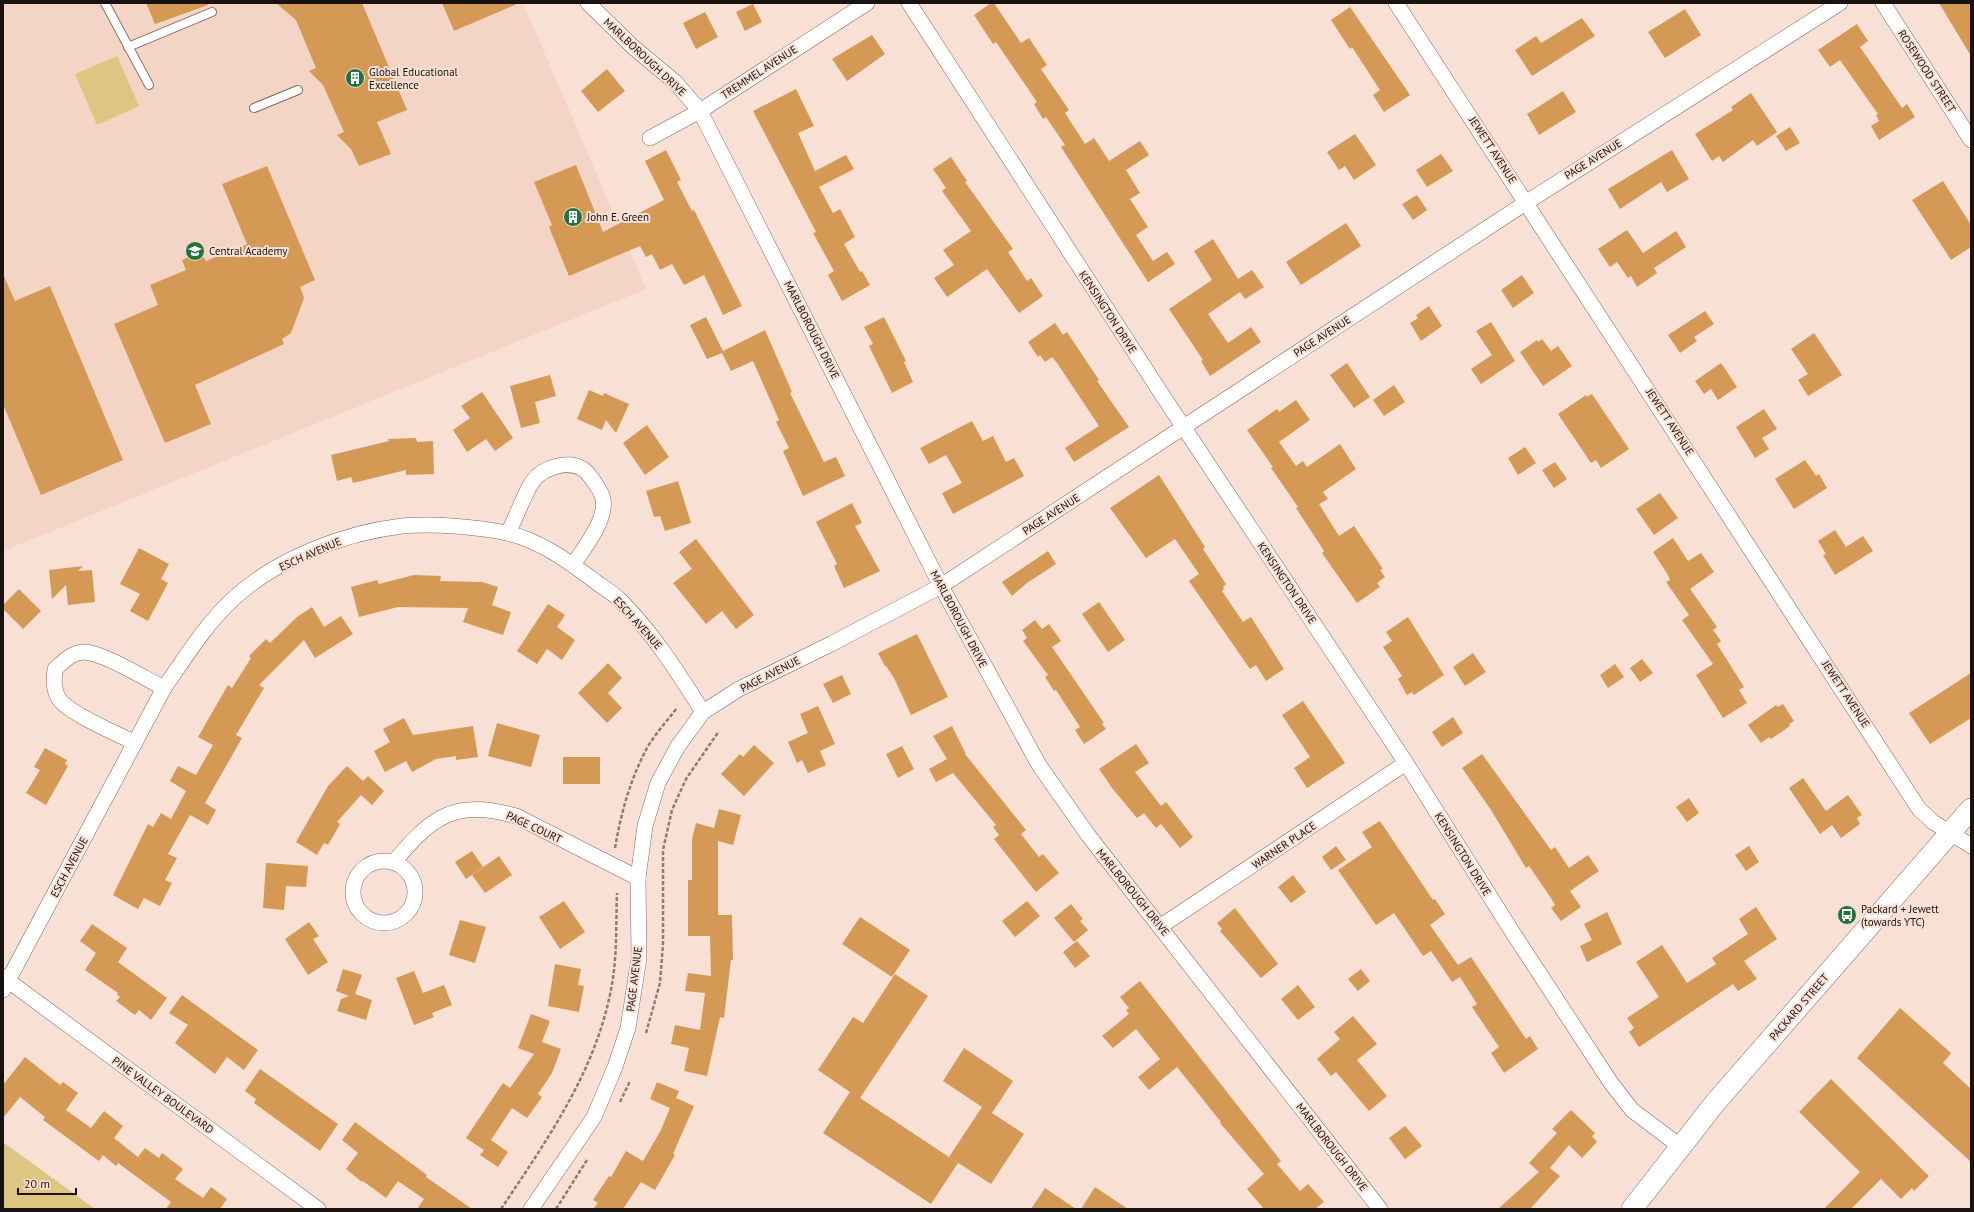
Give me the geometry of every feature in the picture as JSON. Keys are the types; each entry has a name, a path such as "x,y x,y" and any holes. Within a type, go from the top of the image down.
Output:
{"main road":[{"name":"PACKARD STREET","path":"1632,1209 1766,1044 1971,809"}],"street":[{"name":"MARLBOROUGH DRIVE","path":"588,3 633,47 675,82 700,111 941,586 1039,765 1088,835 1161,926 1380,1209"},
{"name":"TREMMEL AVENUE","path":"650,138 700,111 866,3"},
{"name":"KENSINGTON DRIVE","path":"908,3 1183,427 1406,763 1513,934 1618,1092 1632,1110 1681,1147"},
{"name":"JEWETT AVENUE","path":"1396,3 1527,202 1919,809 1933,822 1971,846"},
{"name":"PAGE AVENUE","path":"531,1209 594,1117 615,1067 628,1028 639,958 638,878 645,826 658,783 678,746 703,712 739,689 831,644 941,586 1527,202 1840,3"},
{"name":"ROSEWOOD STREET","path":"1882,3 1971,140"},
{"path":"508,533 533,480 548,469 564,465 583,469 596,484 603,500 601,520 574,565"},
{"name":"ESCH AVENUE","path":"5,983 164,688 194,644 232,600 260,578 285,563 340,539 402,526 458,527 508,533 542,546 574,565 619,599 657,640 703,712"},
{"path":"134,743 70,708 60,700 54,685 55,669 68,657 83,652 99,655 164,688"},
{"name":"WARNER PLACE","path":"1161,926 1406,763"},
{"name":"PAGE COURT","path":"394,862 413,839 434,821 457,812 496,810 516,816 638,878"},
{"path":"384,860 394,862 404,867 411,875 415,884 414,900 407,914 398,920 388,924 378,923 368,919 355,904 353,894 354,884 358,874 365,867 374,862 384,860"},
{"name":"PINE VALLEY BOULEVARD","path":"5,983 318,1209"}],"lane":[{"path":"105,3 149,85"},
{"path":"128,47 212,12"},
{"path":"254,108 298,90"}],"path":[{"path":"615,851 629,786 648,747 677,708"},
{"path":"501,1209 542,1148 576,1090 593,1053 613,978 617,893"}],"shaded area":[{"path":"3,3 523,3 646,289 3,551"},
{"path":"117,56 139,106 97,125 75,74"},
{"path":"3,1142 95,1209 3,1209"}],"building":[{"path":"146,3 207,3 208,5 155,24"},
{"name":"Global Educational Excellence","path":"276,3 362,3 407,110 377,122 391,154 359,166 351,149 337,135 344,132 323,85 309,71 316,68 296,20"},
{"path":"442,3 519,3 454,31"},
{"path":"991,3 994,3 1021,43 1029,38 1047,65 1041,69 1069,110 1065,113 1085,144 1094,138 1109,161 1140,141 1149,155 1126,170 1140,193 1130,199 1148,227 1136,235 1153,261 1167,252 1175,264 1148,282 1061,147 1065,145 1046,117 1043,119 1034,104 1037,102 996,42 993,44 974,15"},
{"path":"1939,3 1971,3 1971,56"},
{"path":"753,4 762,22 745,31 736,12"},
{"path":"1350,7 1410,95 1384,112 1373,95 1380,90 1352,47 1350,49 1331,20"},
{"path":"1685,9 1701,35 1665,58 1648,32"},
{"path":"705,12 718,37 696,49 683,23"},
{"path":"1582,18 1595,36 1532,76 1515,50 1536,36 1541,43"},
{"path":"1857,24 1868,41 1860,47 1902,108 1907,104 1915,117 1879,140 1871,126 1879,121 1876,115 1878,114 1840,60 1830,67 1818,50"},
{"path":"872,35 885,54 847,81 832,59"},
{"path":"607,69 625,91 598,112 581,91"},
{"path":"796,89 814,126 798,133 815,171 846,155 854,169 819,187 833,213 840,209 855,237 844,244 860,272 862,271 870,285 842,301 828,275 834,271 813,233 816,232 753,111"},
{"path":"1563,91 1576,112 1539,135 1527,114"},
{"path":"1751,93 1777,132 1757,146 1753,140 1723,162 1719,156 1712,161 1695,134 1733,110 1731,107"},
{"path":"1790,127 1800,143 1786,151 1776,136"},
{"path":"1355,134 1376,165 1354,180 1345,166 1339,170 1327,152"},
{"path":"666,150 681,180 677,182 692,211 694,210 742,306 723,315 704,275 684,285 672,264 660,270 652,254 646,257 640,246 569,276 549,227 552,225 534,182 576,165 603,232 664,200 645,161"},
{"path":"1672,150 1689,179 1667,192 1661,182 1620,209 1608,189"},
{"path":"1441,154 1453,171 1427,187 1416,170"},
{"path":"951,157 967,181 965,182 1013,249 1008,252 1027,281 1031,278 1043,296 1019,313 987,269 947,297 934,278 954,265 943,250 971,231 942,191 946,188 933,169"},
{"path":"267,166 315,280 300,287 304,298 291,333 282,339 284,344 195,385 211,424 165,443 114,324 158,305 150,285 186,270 182,260 200,252 206,261 247,244 222,184"},
{"path":"1943,181 1971,225 1971,247 1951,260 1912,200"},
{"path":"1417,195 1427,210 1413,220 1402,204"},
{"path":"1346,223 1361,246 1301,285 1286,262"},
{"path":"1627,230 1643,253 1676,231 1686,247 1654,268 1657,273 1637,287 1631,276 1628,278 1617,262 1610,267 1598,249"},
{"path":"1213,239 1238,279 1252,270 1264,287 1245,299 1240,292 1208,314 1228,343 1251,327 1261,342 1210,376 1201,361 1203,360 1169,309 1212,280 1194,251"},
{"path":"3,274 15,301 50,286 123,460 41,495 3,404"},
{"path":"1522,275 1534,293 1513,308 1501,290"},
{"path":"1429,306 1442,326 1421,341 1410,323 1418,318 1416,315"},
{"path":"1705,311 1714,324 1694,337 1697,341 1680,353 1668,335"},
{"path":"706,317 723,351 765,330 792,392 790,393 824,462 836,457 845,476 803,496 783,451 789,448 776,422 779,420 753,361 731,371 722,353 707,359 690,325"},
{"path":"884,317 906,361 904,362 913,382 892,393 869,346 873,344 864,327"},
{"path":"1491,322 1515,361 1481,384 1471,369 1492,355 1476,331"},
{"path":"1055,323 1063,335 1067,332 1099,380 1097,381 1129,427 1074,462 1065,448 1099,426 1052,357 1045,362 1040,355 1038,357 1028,342"},
{"path":"1814,333 1842,375 1808,396 1798,380 1808,374 1791,349"},
{"path":"1542,339 1551,351 1558,346 1572,366 1543,386 1520,352 1537,340 1538,342"},
{"path":"1347,363 1370,397 1354,408 1330,375"},
{"path":"1721,363 1737,387 1718,400 1711,389 1704,394 1695,381"},
{"path":"550,375 556,396 535,402 540,423 521,428 510,386"},
{"path":"1394,385 1405,402 1384,416 1373,400"},
{"path":"589,390 603,396 604,393 629,404 616,433 606,420 602,430 577,419"},
{"path":"482,392 513,438 495,451 486,439 467,452 453,430 470,418 461,406"},
{"path":"1592,394 1629,449 1601,468 1596,460 1591,463 1558,414 1586,395 1587,397"},
{"path":"1296,400 1310,420 1279,442 1296,466 1303,461 1307,467 1340,444 1356,469 1323,492 1328,499 1319,504 1339,536 1354,526 1383,569 1380,570 1385,577 1377,583 1380,587 1357,603 1322,553 1324,551 1296,508 1298,507 1271,468 1273,467 1247,430 1277,409 1279,412"},
{"path":"1764,409 1777,429 1762,438 1769,449 1755,458 1736,427"},
{"path":"972,421 983,441 993,436 1006,462 1014,458 1024,476 953,514 942,493 962,483 946,455 929,464 920,448"},
{"path":"647,425 669,457 645,475 623,443"},
{"path":"416,438 417,442 433,441 434,474 406,475 406,470 353,483 351,477 337,481 331,455 389,441 388,439"},
{"path":"1525,447 1536,463 1518,475 1508,458"},
{"path":"1805,460 1816,476 1819,474 1827,488 1794,509 1775,479"},
{"path":"1555,462 1567,479 1554,488 1542,470"},
{"path":"1159,475 1205,547 1203,549 1226,584 1222,591 1243,622 1251,617 1284,669 1266,681 1256,665 1250,669 1189,581 1199,574 1175,539 1146,558 1110,508"},
{"path":"678,481 691,523 665,531 660,516 654,517 646,491"},
{"path":"1660,493 1678,518 1654,535 1636,509"},
{"path":"852,503 862,523 855,526 880,571 844,588 834,566 837,564 816,522"},
{"path":"1835,530 1846,547 1863,536 1873,551 1835,575 1823,555 1826,554 1818,541"},
{"path":"1673,538 1688,561 1701,553 1714,572 1690,589 1717,627 1713,630 1721,641 1717,644 1744,687 1739,690 1747,703 1723,718 1696,675 1713,664 1682,620 1689,615 1666,582 1670,580 1668,575 1653,552"},
{"path":"696,539 754,615 736,629 722,611 706,624 673,583 692,569 679,552"},
{"path":"139,548 169,564 161,579 168,583 148,621 130,611 140,594 120,584"},
{"path":"1048,551 1056,564 1027,583 1012,596 1002,582"},
{"path":"83,566 78,571 92,570 95,602 68,605 66,585 52,599 49,570"},
{"path":"414,575 441,576 440,581 482,582 498,587 492,605 511,612 503,635 463,622 468,608 398,607 359,617 351,587 377,580 379,584"},
{"path":"19,589 41,611 23,629 3,609 3,605"},
{"path":"1099,602 1125,640 1108,652 1082,614"},
{"path":"548,604 565,615 557,627 575,640 562,660 547,649 537,664 517,651"},
{"path":"312,607 324,627 341,616 353,634 315,658 304,640 259,685 264,688 236,735 242,738 205,803 216,810 208,825 190,815 168,854 177,858 165,880 172,883 160,906 144,898 138,909 113,895 148,824 153,827 161,813 171,819 186,791 170,781 178,766 196,775 213,745 198,737 228,685 232,688 251,658 249,656 266,639 270,643 297,617"},
{"path":"1408,617 1444,675 1414,695 1412,692 1407,695 1398,679 1402,676 1383,647 1392,641 1386,632"},
{"path":"1035,620 1042,629 1049,624 1061,641 1052,647 1104,723 1102,724 1106,729 1084,744 1075,730 1080,727 1056,690 1054,691 1045,677 1048,675 1023,641 1027,638 1022,630"},
{"path":"917,634 948,697 911,715 894,678 878,653"},
{"path":"1473,653 1486,672 1465,686 1453,667"},
{"path":"1642,659 1653,673 1640,682 1630,668"},
{"path":"608,663 622,678 608,693 622,708 607,723 578,693"},
{"path":"1615,664 1624,677 1608,688 1600,675"},
{"path":"1971,673 1971,718 1930,744 1909,713"},
{"path":"842,675 851,694 833,703 823,684"},
{"path":"1303,701 1345,763 1307,788 1294,768 1310,757 1282,715"},
{"path":"1783,704 1794,721 1789,724 1790,726 1771,739 1769,737 1761,743 1748,725 1776,705 1778,707"},
{"path":"818,706 835,744 820,751 826,765 808,773 802,760 797,763 788,742 808,733 800,714"},
{"path":"1453,717 1463,733 1442,747 1432,732"},
{"path":"404,718 413,735 473,726 478,757 456,760 456,756 436,759 412,772 406,761 385,772 374,751 390,742 383,729"},
{"path":"497,723 540,735 531,767 488,756"},
{"path":"952,726 965,754 1026,830 1021,834 1039,857 1043,854 1059,873 1036,892 994,839 999,835 993,827 996,825 953,773 936,782 929,769 947,759 933,736"},
{"path":"1136,744 1149,763 1135,772 1161,806 1166,802 1193,837 1180,848 1161,824 1156,828 1144,813 1137,818 1112,788 1099,769"},
{"path":"754,745 774,763 744,796 721,774 740,754 743,757"},
{"path":"902,746 914,769 898,778 886,754"},
{"path":"45,748 67,760 65,764 68,766 46,805 26,793 40,770 34,767"},
{"path":"1482,754 1551,850 1555,847 1569,868 1588,855 1599,871 1570,891 1581,907 1561,921 1551,908 1555,905 1551,898 1529,866 1526,868 1491,810 1462,768"},
{"path":"563,757 600,757 600,784 563,784"},
{"path":"347,766 363,781 368,776 384,791 372,805 361,795 337,822 340,824 328,845 324,843 317,855 296,842 328,786"},
{"path":"1803,778 1826,811 1848,795 1862,815 1857,818 1860,824 1841,838 1832,825 1820,834 1789,788"},
{"path":"1689,798 1699,813 1687,822 1676,807"},
{"path":"719,809 741,815 733,845 718,841 718,915 732,915 733,960 731,960 724,1018 720,1017 707,1076 684,1071 689,1048 671,1044 675,1025 700,1030 705,993 685,991 688,973 711,976 710,936 688,936 688,880 692,880 692,839 696,823 714,828"},
{"path":"1380,821 1433,900 1435,899 1445,914 1430,925 1458,965 1471,957 1526,1039 1530,1036 1538,1049 1504,1073 1491,1053 1499,1047 1472,1007 1477,1004 1460,977 1452,982 1431,951 1423,956 1394,913 1376,925 1338,870 1372,847 1362,832"},
{"path":"1336,846 1346,860 1331,870 1322,857"},
{"path":"1749,846 1759,862 1746,871 1735,855"},
{"path":"472,851 483,867 466,879 455,862"},
{"path":"499,856 512,875 485,893 472,875"},
{"path":"266,863 308,866 306,887 286,886 284,910 263,908"},
{"path":"1293,875 1306,892 1291,903 1278,887"},
{"path":"564,901 585,932 560,949 539,917"},
{"path":"1027,901 1040,916 1015,937 1002,921"},
{"path":"1071,904 1083,919 1080,921 1088,930 1074,942 1054,918"},
{"path":"1756,907 1777,939 1744,961 1757,979 1738,991 1733,984 1639,1047 1629,1032 1634,1028 1627,1018 1659,997 1636,962 1662,945 1687,983 1716,964 1712,958 1748,934 1739,919"},
{"path":"1235,908 1278,964 1261,978 1220,931 1222,929 1217,923"},
{"path":"1607,912 1622,944 1587,962 1580,946 1592,940 1584,924"},
{"path":"860,917 910,950 892,977 842,944"},
{"path":"460,920 486,927 475,963 449,955"},
{"path":"309,922 319,936 313,939 328,962 308,975 285,939"},
{"path":"92,924 127,948 118,962 167,998 151,1020 139,1010 135,1015 116,1001 120,997 117,994 118,993 85,970 96,953 80,941"},
{"path":"1077,941 1090,956 1075,968 1063,952"},
{"path":"555,964 581,969 578,985 584,986 579,1012 548,1006"},
{"path":"343,969 362,975 355,994 372,1000 366,1020 337,1011 341,999 349,996 336,991"},
{"path":"1361,969 1370,981 1358,991 1348,979"},
{"path":"414,971 423,993 444,985 452,1005 432,1013 434,1017 414,1025 396,978"},
{"path":"895,974 928,996 860,1098 958,1163 931,1204 823,1133 850,1092 818,1070 853,1017 863,1023"},
{"path":"1140,981 1281,1161 1277,1164 1300,1191 1308,1184 1324,1202 1315,1209 1264,1209 1247,1189 1264,1174 1220,1123 1221,1122 1177,1067 1149,1090 1138,1077 1160,1059 1136,1029 1113,1048 1102,1036 1129,1014 1126,1010 1129,1008 1120,997"},
{"path":"1298,985 1315,1007 1298,1020 1281,999"},
{"path":"182,995 258,1050 244,1070 227,1057 215,1074 175,1043 188,1025 169,1013"},
{"path":"1900,1008 1951,1053 1943,1063 1971,1089 1971,1162 1857,1058"},
{"path":"531,1014 550,1021 542,1042 561,1049 552,1073 538,1094 542,1097 527,1118 512,1108 489,1143 491,1140 508,1152 498,1167 480,1155 484,1150 466,1138 503,1083 510,1088 534,1054 518,1048"},
{"path":"1353,1016 1377,1044 1357,1060 1387,1096 1369,1111 1336,1072 1331,1076 1317,1059 1340,1039 1334,1032"},
{"path":"964,1048 1013,1081 992,1113 1024,1134 991,1184 949,1157 982,1107 943,1081"},
{"path":"25,1057 60,1085 63,1082 78,1093 66,1110 91,1128 104,1111 123,1126 114,1138 138,1157 145,1148 159,1158 162,1153 183,1169 175,1179 203,1198 211,1187 227,1199 220,1209 166,1209 171,1202 118,1163 116,1166 103,1155 99,1161 43,1120 45,1117 20,1097 3,1118 3,1085"},
{"path":"260,1069 338,1124 320,1151 254,1103 256,1099 245,1091"},
{"path":"1831,1079 1929,1176 1914,1191 1912,1188 1901,1199 1881,1179 1851,1209 1824,1209 1860,1172 1799,1112"},
{"path":"657,1082 679,1091 676,1098 694,1106 673,1154 675,1155 655,1190 641,1182 623,1209 593,1209 598,1203 593,1200 609,1176 611,1177 626,1151 643,1161 661,1130 670,1108 650,1099"},
{"path":"1571,1110 1595,1133 1592,1136 1597,1142 1582,1158 1569,1145 1550,1168 1560,1176 1530,1209 1498,1209 1539,1172 1529,1163 1557,1133 1552,1129"},
{"path":"355,1122 427,1175 426,1177 472,1209 417,1209 424,1199 398,1181 386,1198 363,1181 362,1182 346,1169 358,1153 342,1140"},
{"path":"1405,1126 1422,1146 1405,1159 1389,1138"},
{"path":"1095,1187 1128,1209 1081,1209"},
{"path":"1045,1188 1076,1209 1031,1209"}],"place":[{"name":"Global Educational Excellence","path":"355,78"},
{"name":"John E. Green","path":"573,217"},
{"name":"Central Academy","path":"195,251"},
{"name":"Packard + Jewett (towards YTC)","path":"1847,915"}]}
